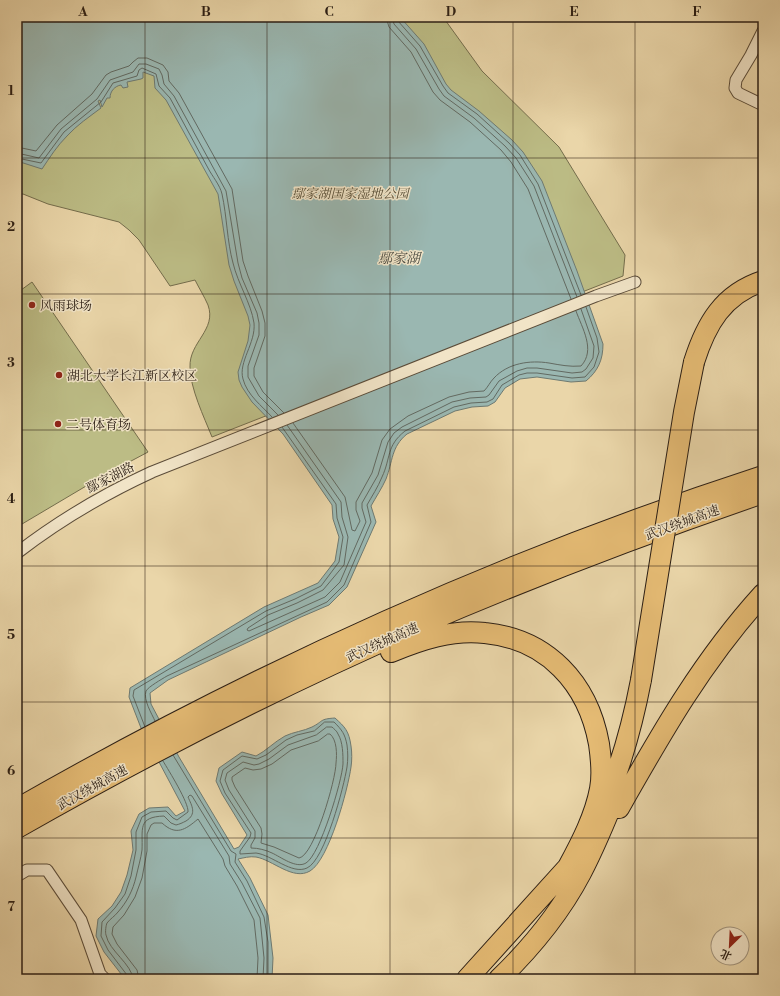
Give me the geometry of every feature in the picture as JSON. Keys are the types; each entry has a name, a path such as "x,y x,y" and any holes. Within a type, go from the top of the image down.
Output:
{"highway":[{"path":"499,979 546,928 573,886 592,850 625,774 640,726 645,681 684,412 705,333 719,310 739,292 763,281"},
{"path":"698,363 722,319 744,299 763,290"},
{"path":"537,558 643,509 763,465"},
{"name":"武汉绕城高速","path":"17,809 154,734 285,668 417,608 537,558 623,525 763,476"},
{"name":"武汉绕城高速","path":"17,828 92,786 187,736 341,661 487,596 629,541 763,493"},
{"path":"592,850 613,818 683,698 730,633 763,594"},
{"path":"187,736 327,677 426,639 469,632 484,632 512,639 543,653 561,666 581,693 595,724 600,748 600,789 590,822 568,866"},
{"path":"468,979 568,866 598,819 612,786 645,681"}],"street":[{"path":"763,31 736,80 735,88 738,93 763,105"},
{"name":"鄢家湖路","path":"17,553 55,524 102,496 152,472 596,296 635,282"},
{"path":"17,876 27,870 47,870 80,920 100,974 105,979"}],"green space":[{"name":"鄢家湖","path":"17,17 443,17 482,71 559,147 625,255 623,276 212,437 192,384 190,367 194,350 206,329 210,314 208,305 195,280 170,286 139,240 119,222 48,204 23,194 17,194"},
{"name":"湖北大学长江新区校区","path":"32,282 148,452 103,476 17,527 17,293"}],"water":[{"name":"鄢家湖","path":"17,17 400,17 424,44 446,84 451,90 479,111 512,140 523,152 542,181 577,271 603,344 599,365 586,381 571,382 537,377 520,379 505,388 495,402 488,406 472,407 455,411 407,434 395,449 386,479 371,506 376,522 347,587 329,605 168,680 150,693 151,704 179,757 234,849 239,847 247,835 222,794 216,781 219,768 242,752 256,756 285,736 309,728 326,719 335,718 348,733 352,759 346,791 331,839 317,864 310,871 297,873 290,872 256,857 238,859 250,878 268,915 273,958 272,979 125,979 104,952 96,936 98,919 112,906 121,892 133,850 131,831 139,814 149,808 168,807 176,816 185,811 141,728 129,697 130,688 264,607 318,583 335,561 339,537 333,519 332,505 283,434 252,402 239,380 238,372 248,341 250,325 229,265 218,194 166,100 155,88 154,76 143,72 143,78 127,82 128,87 123,88 121,85 115,88 111,93 110,98 107,98 102,107 100,100 98,101 101,108 83,121 63,140 42,169 17,161"}],"place":[{"name":"风雨球场","path":"32,305"},
{"name":"湖北大学长江新区校区","path":"59,375"},
{"name":"二号体育场","path":"58,424"}],"park label":[{"name":"鄢家湖国家湿地公园","path":"350,193"}]}
